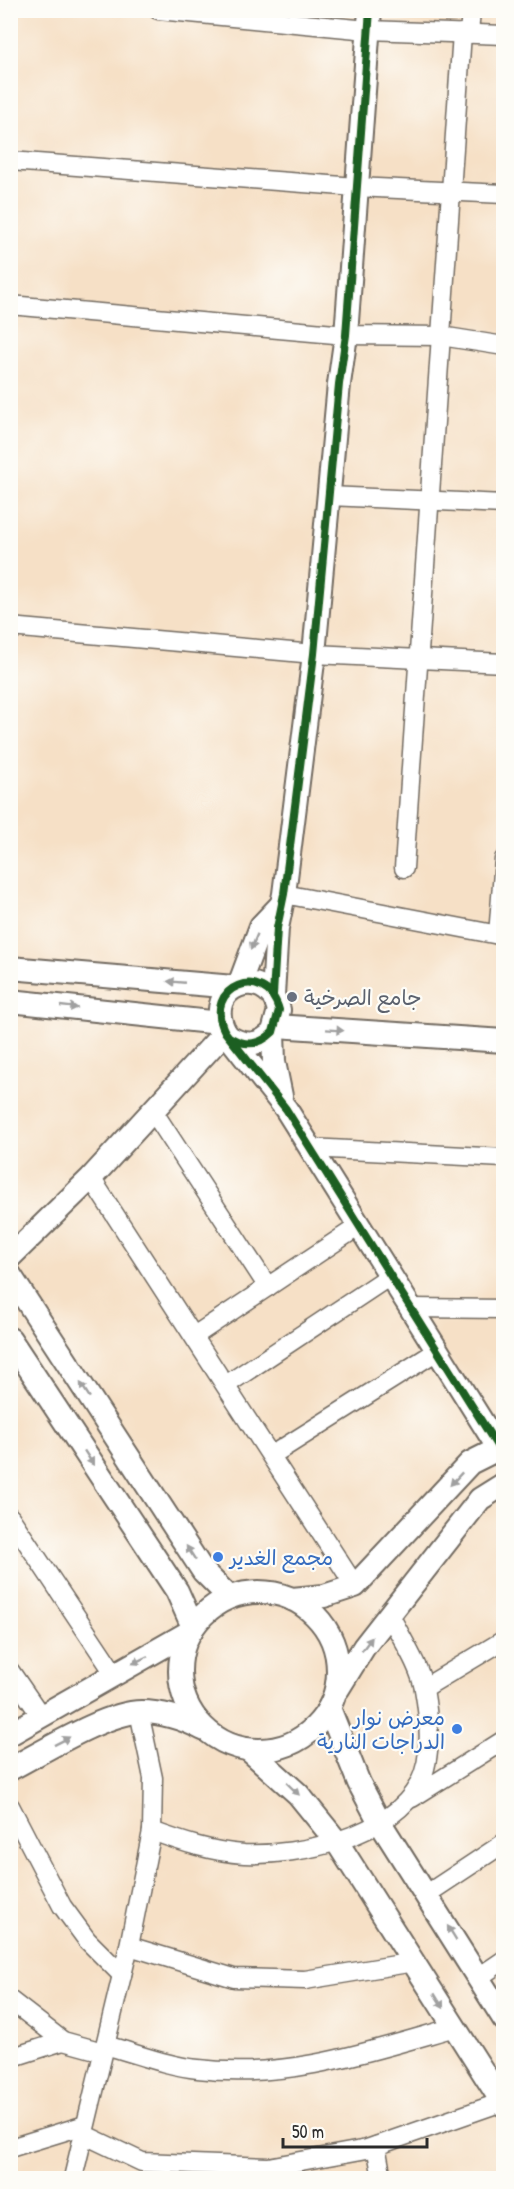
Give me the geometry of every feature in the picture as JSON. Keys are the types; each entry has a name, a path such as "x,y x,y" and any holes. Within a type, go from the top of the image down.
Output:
{"street":[{"path":"159,10 369,20 465,34 504,35"},
{"path":"404,868 451,191 465,34 471,10"},
{"path":"286,1109 273,1062 279,1010 273,995 274,950 314,654 339,384 346,335 369,20"},
{"path":"10,161 356,187 504,194"},
{"path":"10,305 346,335 441,336 504,346"},
{"path":"328,496 504,504"},
{"path":"10,627 314,654 504,663"},
{"path":"282,900 501,935 504,859"},
{"path":"10,1734 192,1629 215,1605 229,1597 261,1592 292,1599 324,1596 354,1587 470,1463 502,1451 286,1109 225,1031 220,1003 236,986 261,926 282,900"},
{"path":"10,968 261,986 273,995"},
{"path":"10,1001 225,1031 239,1042 258,1043 275,1029 504,1041"},
{"path":"10,1257 91,1178 225,1031"},
{"path":"153,1111 267,1287"},
{"path":"310,1148 504,1158"},
{"path":"91,1178 272,1455 354,1587"},
{"path":"195,1336 359,1226"},
{"path":"10,1275 202,1571 229,1597"},
{"path":"226,1384 390,1276"},
{"path":"410,1308 504,1309"},
{"path":"10,1339 177,1591 192,1629 181,1657 182,1689 187,1704 206,1730"},
{"path":"272,1455 437,1351"},
{"path":"10,1769 76,1735 112,1719 138,1712 182,1718 226,1743 249,1750 281,1747 296,1741 309,1733 364,1647 480,1499 504,1484"},
{"path":"10,1517 114,1673"},
{"path":"292,1599 318,1618 327,1631 338,1661 332,1700 358,1783 379,1821 504,2019"},
{"path":"390,1615 424,1688 428,1746 420,1782 408,1800"},
{"path":"424,1688 504,1640"},
{"path":"10,1671 41,1716"},
{"path":"72,2178 129,1947 152,1831 153,1778 138,1712"},
{"path":"152,1831 197,1847 244,1854 291,1852 337,1842 379,1821 408,1800 504,1740"},
{"path":"10,2148 84,2130 142,2162 268,2167 376,2146 503,2103 337,1842 298,1794 249,1750"},
{"path":"10,1806 62,1906 87,1940 122,1975"},
{"path":"427,1894 504,1843"},
{"path":"129,1947 234,1978 304,1980 414,1962"},
{"path":"479,1977 504,1960"},
{"path":"10,2000 63,2041 198,2069 259,2071 326,2064 455,2027"},
{"path":"10,2058 63,2041"},
{"path":"376,2146 382,2178"}],"cycle path":[{"path":"273,995 277,928 284,894 314,654 339,384 346,335 370,10"},
{"path":"231,1038 242,1043 253,1043 263,1040 273,1032 279,1010 272,995 262,987 250,984 238,986 228,992 221,1002 220,1016 225,1032 286,1109 504,1457"}],"place":[{"name":"جامع الصرخية","path":"292,997"},
{"name":"مجمع الغدير","path":"218,1557"},
{"name":"معرض نوار الدراجات النارية","path":"457,1729"}]}
